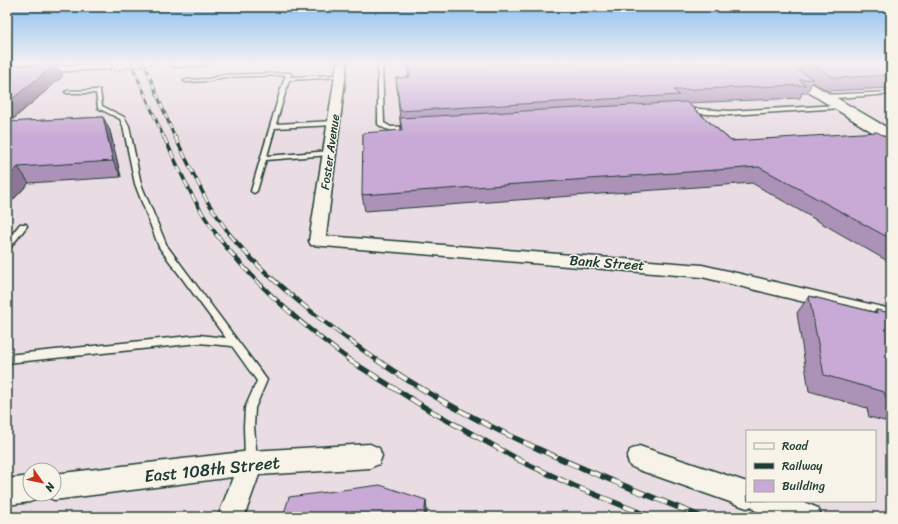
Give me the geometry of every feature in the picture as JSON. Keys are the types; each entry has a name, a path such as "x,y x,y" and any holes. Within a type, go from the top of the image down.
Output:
{"main road":[{"path":"809,87 891,138"}],"street":[{"name":"Foster Avenue","path":"317,241 339,87"},
{"name":"Bank Street","path":"317,241 702,270 891,316"},
{"name":"East 108th Street","path":"62,486 251,463 370,456"},
{"path":"639,458 746,495"},
{"path":"231,517 251,463"},
{"path":"7,492 22,491"},
{"path":"767,502 809,517"}],"lane":[{"path":"254,191 284,87"},
{"path":"380,87 381,124 384,128 416,128"},
{"path":"67,92 98,91 100,107 122,118 126,126 138,184 163,247 262,380 250,408 249,427 251,463"},
{"path":"823,96 891,93"},
{"path":"684,112 699,111 730,113 840,107"},
{"path":"272,126 334,123"},
{"path":"263,158 330,152"},
{"path":"7,246 23,226"},
{"path":"7,358 199,339 234,343"}],"building":[{"path":"7,87 27,87 7,103"},
{"path":"397,87 741,87 674,90 679,95 400,111"},
{"path":"686,102 731,141 877,132 891,140 891,239 759,167 362,195 363,133 402,130 400,118"},
{"path":"103,117 113,161 18,167 7,178 7,122"},
{"path":"809,296 877,313 876,310 891,313 891,401 887,400 884,392 824,375"},
{"path":"380,485 426,500 424,517 283,517 289,497"}],"railway":[{"path":"142,87 164,138"},
{"path":"154,87 175,138"},
{"path":"164,137 194,199 217,235"},
{"path":"175,137 207,201 230,235"},
{"path":"216,234 246,270 296,318 351,361"},
{"path":"229,234 263,270 299,302 378,361"},
{"path":"349,360 429,410 521,461 574,486 651,517"},
{"path":"377,360 454,407 535,448 702,517"}]}
